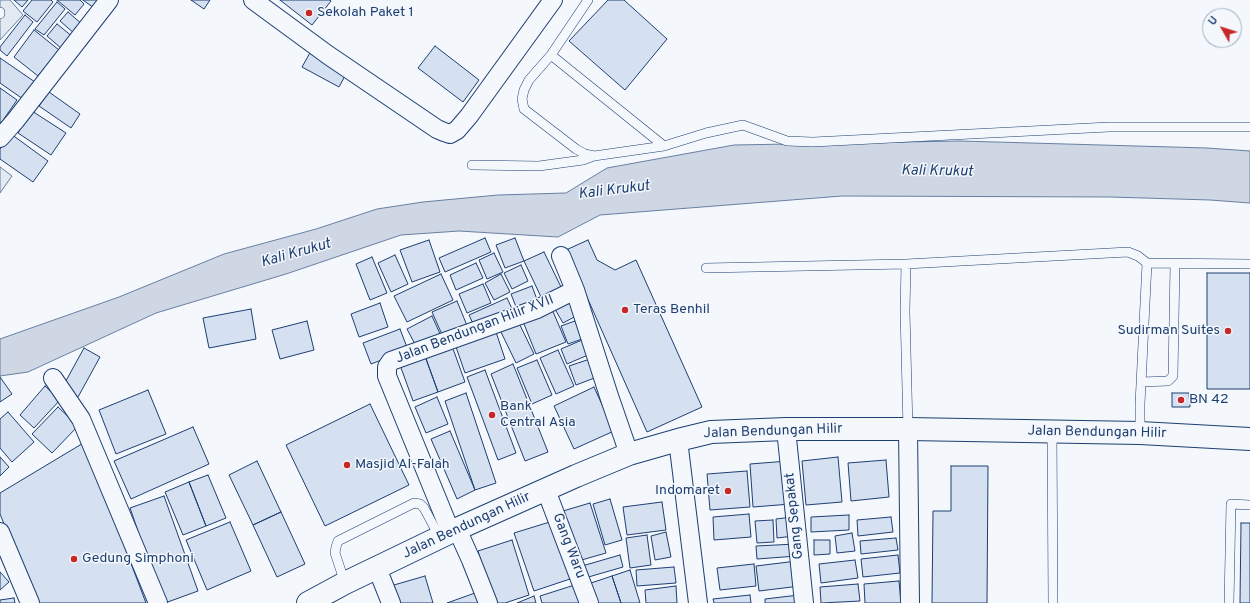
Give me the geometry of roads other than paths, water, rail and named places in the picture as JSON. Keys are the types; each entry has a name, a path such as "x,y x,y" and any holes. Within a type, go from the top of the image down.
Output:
{"street":[{"path":"0,138 15,121 109,0"},
{"path":"253,0 341,64 437,129 450,134 457,130 469,116 553,0"},
{"path":"561,256 574,290 629,454"},
{"name":"Jalan Bendungan Hilir XVII","path":"488,603 471,560 449,533 387,376 387,367 391,361 537,309 574,290"},
{"path":"53,378 81,419 158,603"},
{"name":"Jalan Bendungan Hilir","path":"308,603 345,583 449,533 629,454 711,432 786,429 908,429 1140,433 1250,438"},
{"name":"Gang Sepakat","path":"786,429 804,603"},
{"path":"908,429 910,603"},
{"path":"678,440 698,603"},
{"name":"Gang Waru","path":"546,490 589,603"},
{"path":"0,532 30,603"},
{"path":"377,568 391,603"}],"lane":[{"path":"588,0 551,55 529,80 524,90 522,99 524,109 576,149 585,154 594,156"},
{"path":"551,55 664,146"},
{"path":"472,165 539,166 583,160 594,156 664,146 706,133 743,125 787,141 813,142 1109,127 1250,127"},
{"path":"706,268 906,264 1128,252 1138,256 1146,263 1250,264"},
{"path":"1140,433 1146,263"},
{"path":"906,264 905,311 908,429"},
{"path":"1141,382 1168,381 1173,376 1175,264"},
{"path":"1052,431 1053,603"},
{"path":"345,583 335,553 338,541 414,503 420,504 449,533"},
{"path":"1232,597 1231,504 1250,504"}],"water":[{"name":"Kali Krukut","path":"960,141 1207,148 1250,151 1250,203 1210,200 1110,197 842,196 600,215 558,237 459,231 401,235 286,274 156,313 28,372 0,376 0,339 119,297 224,254 316,229 377,209 423,202 498,195 566,193 607,168 734,145"}],"place":[{"name":"Sekolah Paket 1","path":"309,13"},
{"name":"Teras Benhil","path":"625,310"},
{"name":"Sudirman Suites","path":"1228,331"},
{"name":"BN 42","path":"1181,400"},
{"name":"Bank Central Asia","path":"492,415"},
{"name":"Masjid Al-Falah","path":"347,465"},
{"name":"Indomaret","path":"728,491"},
{"name":"Gedung Simphoni","path":"74,559"}]}
